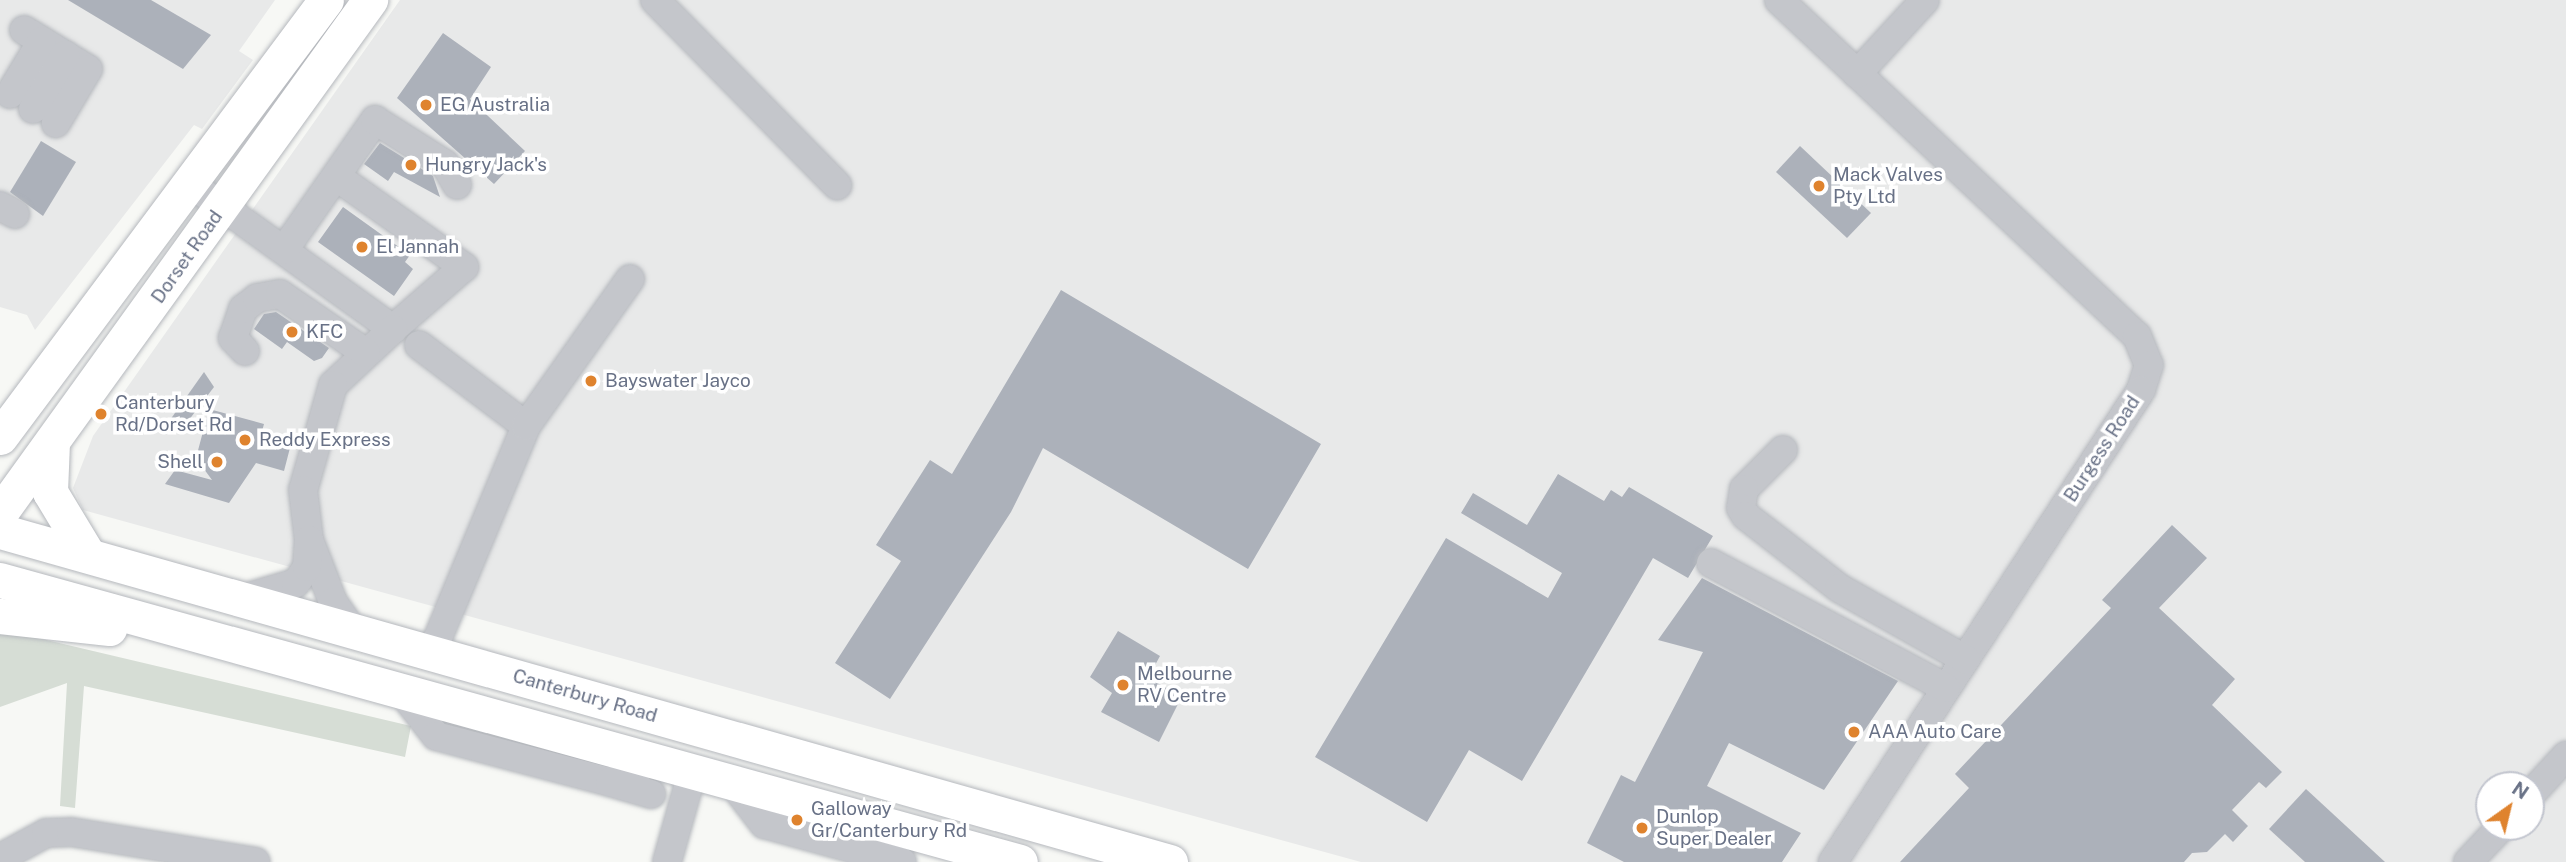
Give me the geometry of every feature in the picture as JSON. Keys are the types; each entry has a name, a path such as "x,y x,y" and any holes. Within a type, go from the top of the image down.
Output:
{"main road":[{"name":"Dorset Road","path":"0,437 326,0"},
{"name":"Dorset Road","path":"0,513 370,0"},
{"path":"52,442 50,492 88,555"},
{"name":"Canterbury Road","path":"0,531 245,597 1170,862"},
{"path":"0,580 404,695 651,778 692,773 1020,862"},
{"path":"0,616 220,641"},
{"path":"692,773 704,730"}],"street":[{"path":"655,0 837,185"},
{"name":"Burgess Road","path":"1779,0 2137,336 2149,365 2141,390 1832,862"},
{"path":"1857,74 1925,0"},
{"path":"52,47 88,69 33,108 52,47"},
{"path":"285,250 337,177 339,165 375,120 445,164 457,186"},
{"path":"245,597 296,583 307,567 309,540 303,490 328,399 342,374 464,267 337,177"},
{"path":"191,184 393,329"},
{"path":"432,652 526,426 630,279"},
{"path":"244,351 233,338 237,318 250,302 275,294 366,353"},
{"path":"419,345 526,426"},
{"path":"1783,450 1744,489 1741,508 1746,516 1839,588 1965,659"},
{"path":"309,540 333,602 351,628"},
{"path":"1711,563 1946,688"},
{"path":"404,695 436,736 610,782 651,778"},
{"path":"2545,779 2566,756"},
{"path":"667,862 692,773"},
{"path":"733,784 764,824 902,862"},
{"path":"0,858 46,833 71,832 256,862"},
{"path":"2468,862 2488,841"}],"shaded area":[{"path":"0,0 275,0 239,51 253,60 202,129 194,125 35,330 27,315 0,307"},
{"path":"400,0 2566,0 2566,862 1361,862 83,510 73,488 93,436"},
{"path":"0,629 411,726 405,757 84,686 75,808 60,806 67,683 0,707"}],"building":[{"path":"68,0 151,0 211,35 183,69"},
{"path":"443,33 491,67 470,99 525,151 494,184 397,98"},
{"path":"41,141 76,162 43,216 10,192"},
{"path":"380,143 433,176 440,197 394,172 388,181 364,164"},
{"path":"1800,146 1871,213 1847,238 1776,172"},
{"name":"El Jannah","path":"343,207 410,255 405,262 413,269 394,296 318,242"},
{"path":"1061,290 1321,444 1248,569 1043,448 1011,512 890,699 835,663 901,561 876,545 930,460 952,474"},
{"name":"KFC","path":"276,312 329,348 322,358 314,361 287,342 282,349 254,329 264,314"},
{"path":"204,372 214,387 179,433 170,420"},
{"path":"209,409 264,424 261,435 291,444 284,471 256,463 229,503 165,484 175,470 212,480 196,458"},
{"path":"1558,474 1604,501 1611,490 1622,497 1629,487 1713,536 1688,578 1653,558 1522,781 1469,750 1427,822 1315,757 1446,538 1548,598 1562,573 1461,513 1473,493 1527,525"},
{"path":"2172,525 2207,558 2159,608 2235,679 2212,705 2282,772 2266,788 2259,782 2232,810 2248,826 2233,842 2225,834 2207,852 2192,853 2184,862 1900,862 1969,788 1955,774 2111,608 2102,600"},
{"path":"1702,578 1898,681 1824,790 1729,743 1707,786 1801,833 1782,862 1624,862 1587,843 1621,775 1635,782 1703,652 1658,640"},
{"name":"Melbourne RV Centre","path":"1118,631 1160,656 1148,678 1182,696 1159,742 1101,712 1112,693 1090,677"},
{"path":"2306,789 2385,862 2305,862 2269,829"}],"place":[{"name":"EG Australia","path":"426,105"},
{"name":"Hungry Jack's","path":"411,165"},
{"name":"Mack Valves Pty Ltd","path":"1819,186"},
{"name":"El Jannah","path":"362,247"},
{"name":"KFC","path":"292,332"},
{"name":"Bayswater Jayco","path":"591,381"},
{"name":"Canterbury Rd/Dorset Rd","path":"101,414"},
{"name":"Reddy Express","path":"245,440"},
{"name":"Shell","path":"217,462"},
{"name":"Melbourne RV Centre","path":"1123,685"},
{"name":"AAA Auto Care","path":"1854,732"},
{"name":"Galloway Gr/Canterbury Rd","path":"797,820"},
{"name":"Dunlop Super Dealer","path":"1642,828"}]}
